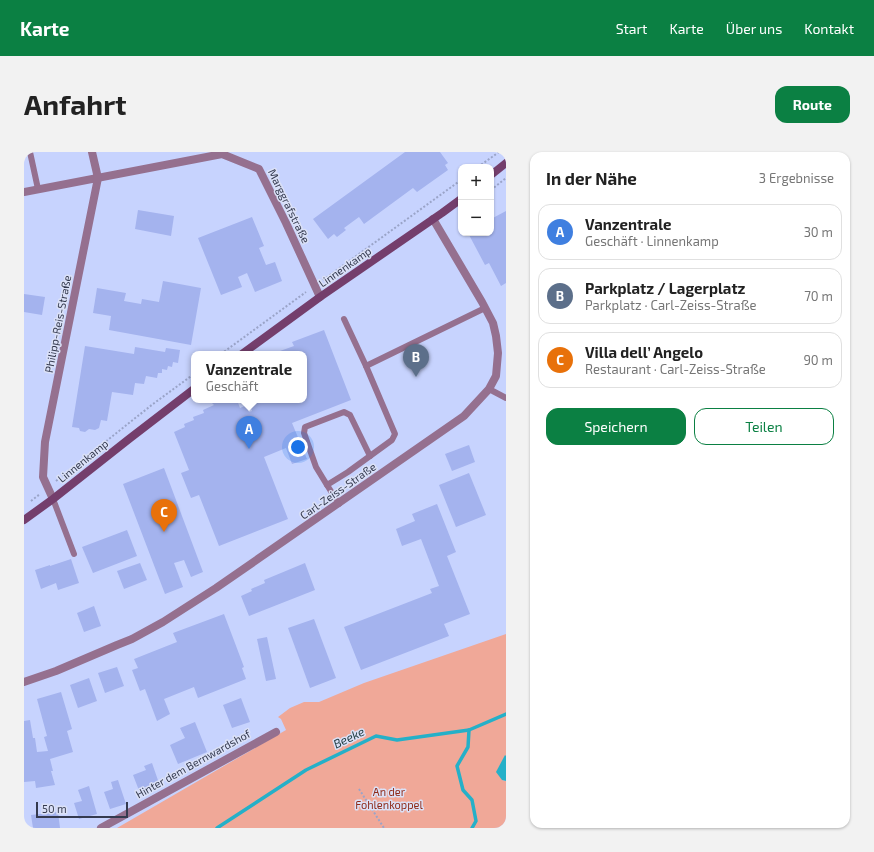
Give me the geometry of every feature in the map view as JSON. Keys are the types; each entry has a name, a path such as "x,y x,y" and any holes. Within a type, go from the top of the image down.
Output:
{"main road":[{"path":"494,173 506,163"},
{"name":"Linnenkamp","path":"246,351 320,297 460,200"},
{"name":"Linnenkamp","path":"24,520 191,391"}],"street":[{"name":"Philipp-Reis-Straße","path":"53,499 43,477 45,442 98,178 92,152"},
{"name":"Marggrafstraße","path":"24,192 222,154 259,169 320,297"},
{"name":"Carl-Zeiss-Straße","path":"24,682 56,671 132,638 157,625 216,588 464,416 489,390 496,376 498,353 496,336 492,323 485,308 433,219"},
{"name":"Hinter dem Bernwardshof","path":"100,828 276,732"}],"lane":[{"path":"30,152 38,189"},
{"path":"366,366 485,308"},
{"path":"327,485 348,472 392,440 395,434 344,319"},
{"path":"489,390 506,398"},
{"path":"339,504 316,467 304,433 305,427 344,412 350,416 370,456"},
{"path":"53,499 74,554"}],"path":[{"path":"482,164 499,152"},
{"path":"494,188 506,178"},
{"path":"225,351 458,182"},
{"path":"30,502 152,404 191,376"},
{"path":"359,789 384,828"}],"green space":[{"name":"An der Fohlenkoppel","path":"506,634 506,756 502,780 506,781 506,828 117,828 286,730 281,719 278,717 290,708 304,702 319,702 364,683"}],"shaded area":[{"path":"505,755 506,781 502,780 496,772"}],"building":[{"path":"405,152 440,152 448,163 445,165 448,170 417,192 413,188 364,224 359,217 344,228 346,230 337,237 334,234 328,239 313,219"},
{"path":"138,210 174,216 171,236 135,229"},
{"path":"506,211 506,283 501,286 489,263 485,265 470,236 494,236 494,217"},
{"path":"252,217 264,246 259,248 266,265 275,262 282,281 255,292 247,273 238,277 242,287 221,295 198,238"},
{"path":"163,281 201,288 191,345 109,330 111,316 93,313 97,288 126,293 124,301 141,304 142,299 159,302"},
{"path":"24,294 45,297 42,315 24,312"},
{"path":"324,330 351,400 292,423 307,459 292,464 286,448 264,457 288,519 219,546 199,495 191,498 181,473 189,470 174,432 185,427 184,424 194,420 193,417 204,413 203,410 214,405 212,403 238,403 240,408 247,405 249,412 252,411 249,403 307,403 307,351 280,351 294,346 292,342"},
{"path":"85,346 134,354 135,347 165,352 166,348 180,350 178,363 173,362 172,367 168,366 167,370 162,369 162,373 158,373 157,378 146,376 144,384 135,383 133,395 112,392 107,421 101,420 99,428 95,430 89,429 85,432 80,431 79,428 72,427"},
{"path":"469,445 475,462 452,471 445,454"},
{"path":"164,468 203,572 191,577 184,560 174,563 183,587 165,594 123,484"},
{"path":"469,473 486,515 456,527 439,485"},
{"path":"437,504 456,552 447,556 470,614 444,624 449,636 361,670 344,627 432,593 430,589 439,586 421,539 402,546 396,529 415,521 412,514"},
{"path":"127,530 137,556 93,573 82,547"},
{"path":"71,559 79,583 58,590 56,583 41,589 35,570"},
{"path":"140,563 147,580 124,589 117,571"},
{"path":"305,563 315,590 249,616 241,596 252,591 251,589 265,583 264,580"},
{"path":"94,606 101,626 84,632 77,613"},
{"path":"224,614 244,667 242,668 246,679 198,698 194,687 164,699 170,714 157,721 145,689 140,691 132,670 138,668 134,659 177,642 173,633"},
{"path":"314,619 336,678 310,688 288,628"},
{"path":"267,637 276,679 266,681 257,639"},
{"path":"117,667 124,686 105,693 98,673"},
{"path":"89,678 97,701 78,708 70,685"},
{"path":"61,692 72,729 67,731 73,752 50,759 53,771 51,771 55,785 36,788 35,781 24,782 24,721 30,720 37,752 48,751 44,737 47,736 37,699"},
{"path":"241,698 250,722 232,728 223,705"},
{"path":"195,722 207,752 178,764 170,745 185,738 180,728"},
{"path":"152,763 160,786 140,793 133,775 146,770 144,766"},
{"path":"118,780 126,804 110,809 104,792 113,789 111,782"},
{"path":"89,786 97,814 79,819 74,803 82,801 78,790"},
{"path":"58,812 60,828 33,828 31,815"}],"waterway":[{"name":"Beeke","path":"217,828 306,770 376,736 397,740 469,730 506,714"},
{"path":"469,730 468,747 457,766 463,790 472,800 476,821 472,828"}],"place":[{"name":"Parkplatz / Lagerplatz","path":"416,377"},
{"name":"Vanzentrale","path":"249,449"},
{"name":"Villa dell’ Angelo","path":"164,532"}]}
